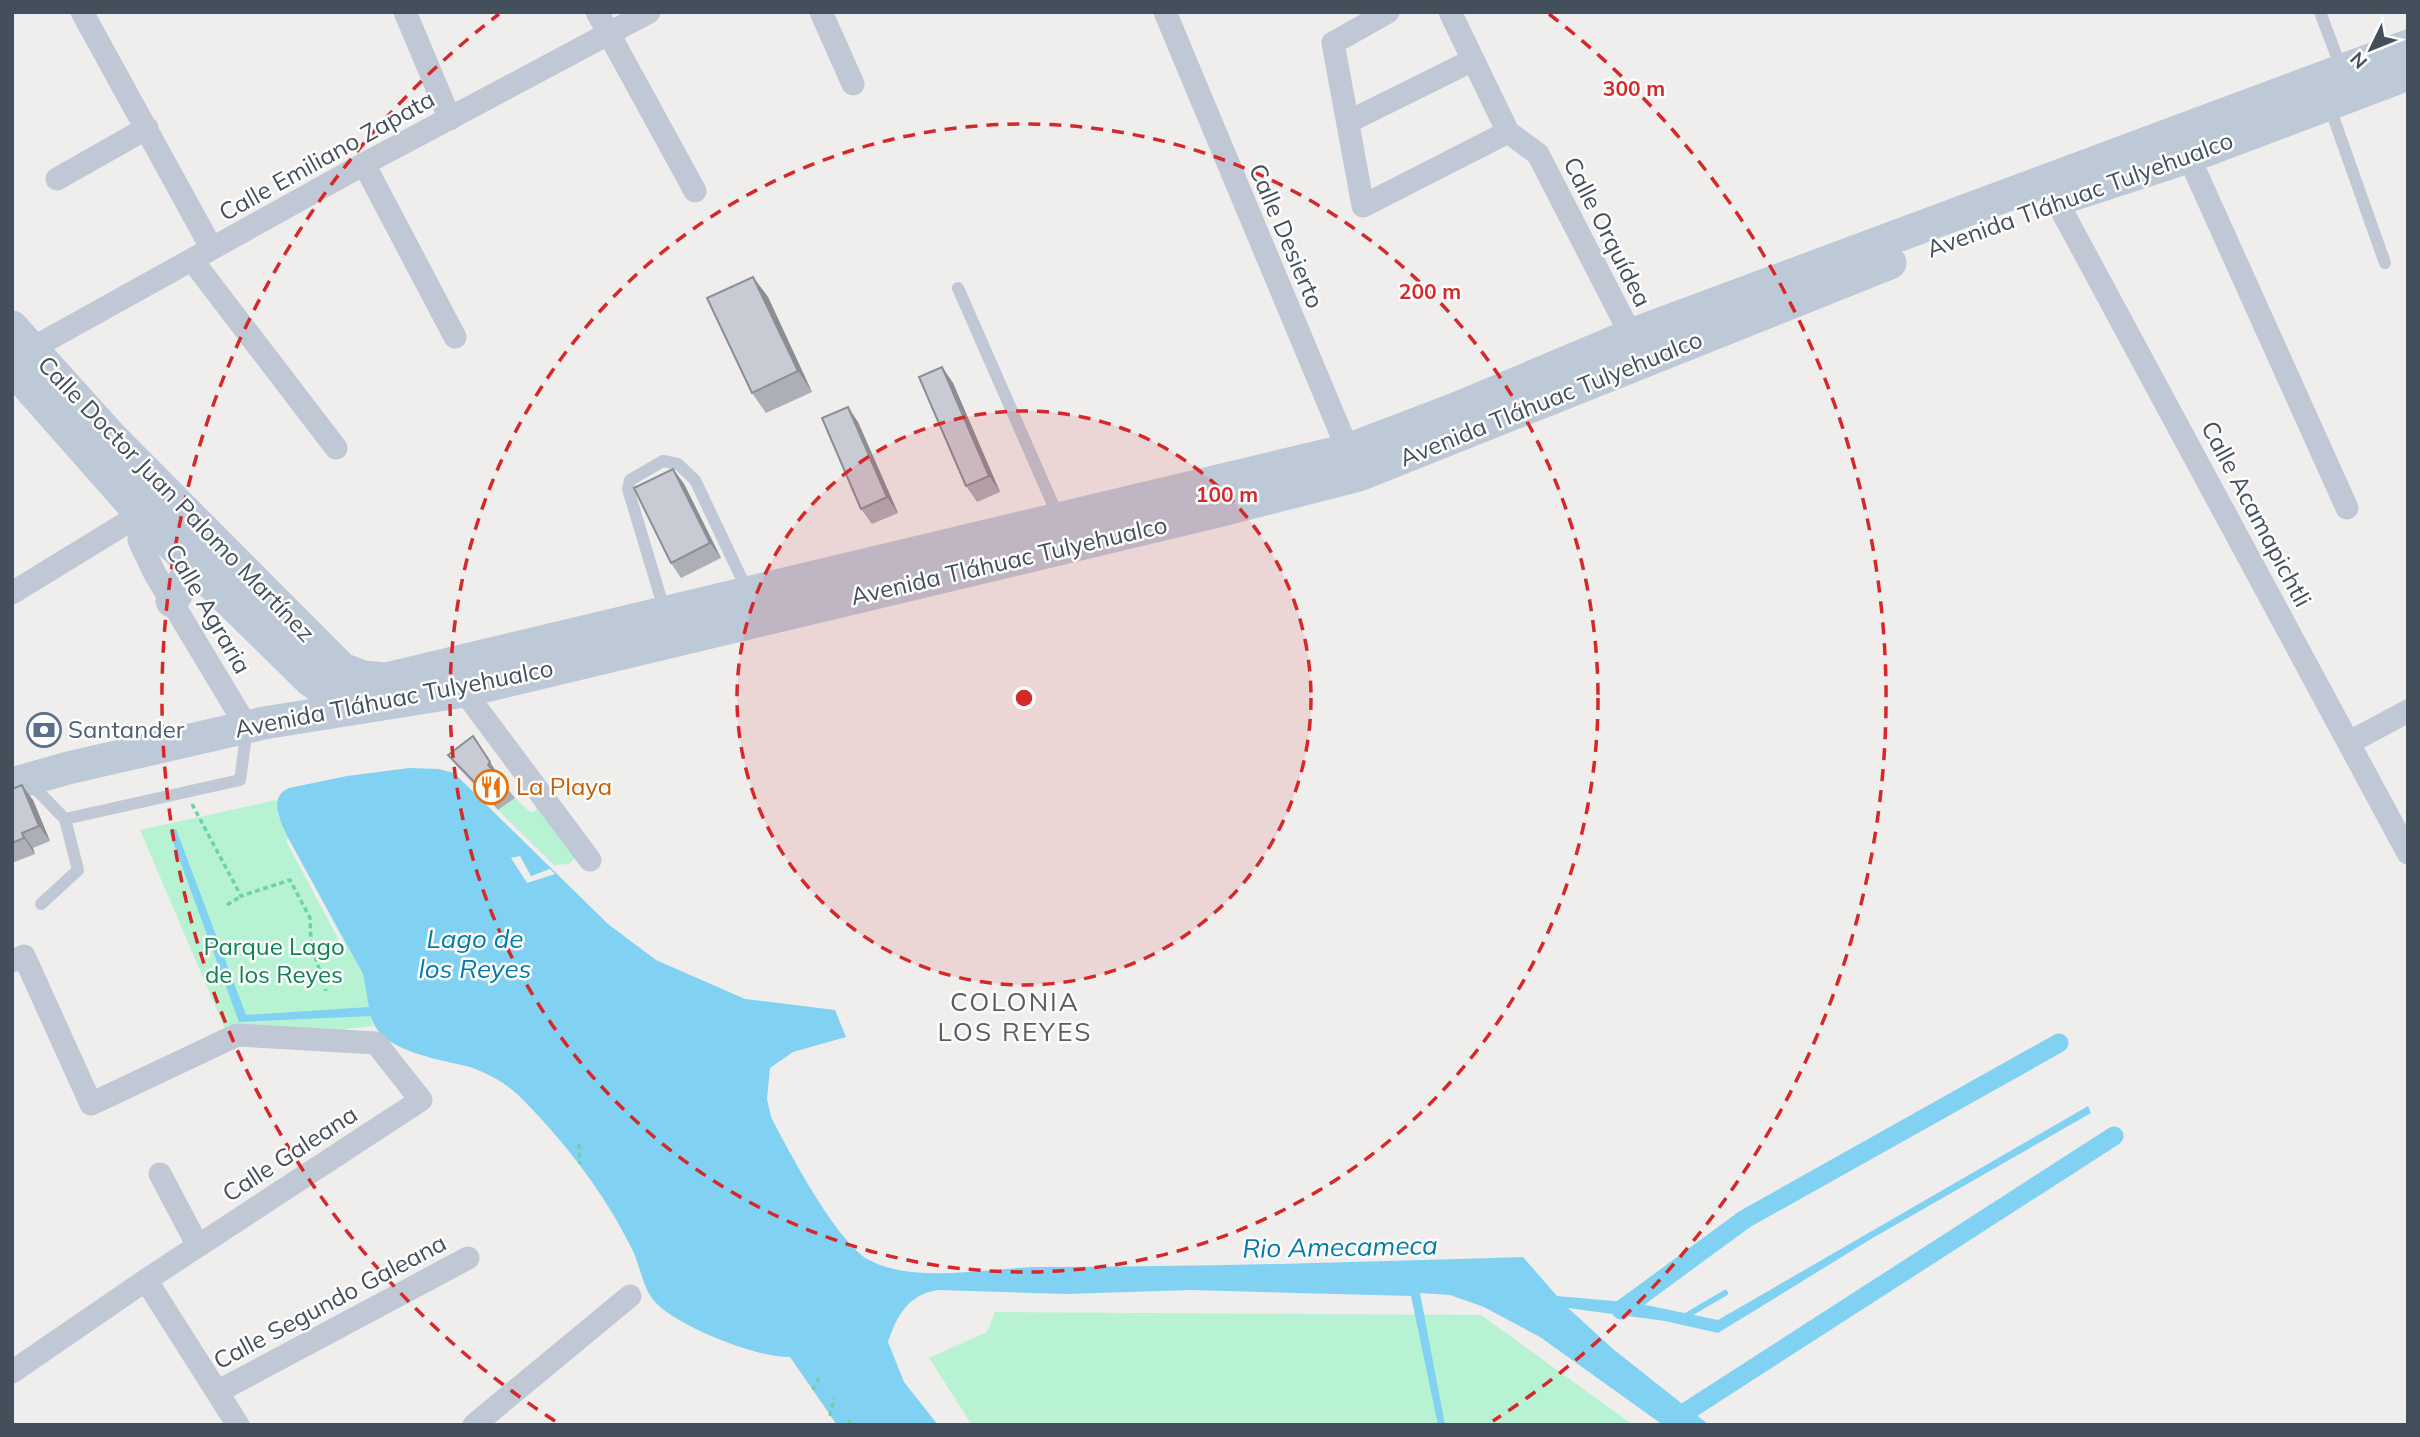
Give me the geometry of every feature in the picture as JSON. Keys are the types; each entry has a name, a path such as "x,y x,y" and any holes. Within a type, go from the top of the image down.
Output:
{"main road":[{"name":"Avenida Tláhuac Tulyehualco","path":"342,669 363,677 386,678 669,626 1353,462 1829,274 2183,144 2330,85 2408,46"},
{"name":"Avenida Tláhuac Tulyehualco","path":"2330,85 2408,74"},
{"name":"Avenida Tláhuac Tulyehualco","path":"1544,387 1631,335 2056,200 2183,144"},
{"name":"Calle Doctor Juan Palomo Martínez","path":"18,348 141,514 310,680 339,699 362,707"},
{"name":"Calle Doctor Juan Palomo Martínez","path":"18,348 114,440 342,669"},
{"path":"172,601 185,579 202,573"},
{"path":"283,720 299,709 310,680 305,643 295,621"},
{"name":"Avenida Tláhuac Tulyehualco","path":"19,782 247,727 464,691 669,626"}],"street":[{"path":"82,12 147,128 202,255 336,448"},
{"path":"405,12 450,119"},
{"path":"597,12 695,191"},
{"name":"Calle Emiliano Zapata","path":"18,348 202,255 364,164 649,12"},
{"path":"821,12 853,84"},
{"path":"1388,12 1333,43 1363,206 1507,132"},
{"name":"Calle Orquídea","path":"1450,12 1507,132 1538,154 1631,335"},
{"name":"Calle Desierto","path":"1171,14 1353,462"},
{"path":"1348,122 1473,60"},
{"path":"57,179 147,128"},
{"path":"2183,144 2347,508"},
{"path":"364,164 455,337"},
{"name":"Calle Acamapichtli","path":"2056,200 2408,853"},
{"path":"12,593 141,514"},
{"name":"Calle Agraria","path":"141,514 139,540 247,727"},
{"path":"464,691 590,860"},
{"path":"2350,742 2408,711"},
{"name":"Calle Galeana","path":"12,961 24,956 92,1104 237,1035 376,1043 421,1100 146,1280 12,1372"},
{"path":"160,1174 198,1246"},
{"name":"Calle Segundo Galeana","path":"217,1392 468,1258"},
{"path":"146,1280 238,1425"},
{"path":"474,1425 630,1296"}],"lane":[{"path":"2320,12 2330,85 2385,263"},
{"path":"958,288 1065,533"},
{"path":"669,626 628,489 630,480 663,461 678,464 695,480 752,606"},
{"path":"65,819 240,780 247,727"},
{"path":"19,782 65,819 78,870 41,904"}],"path":[{"path":"186,793 240,896"},
{"path":"227,905 240,896 290,880 310,918 311,943 326,991"},
{"path":"579,1144 580,1164"},
{"path":"813,1390 819,1378"},
{"path":"831,1416 834,1398"},
{"path":"848,1425 851,1418"}],"green space":[{"path":"515,798 531,813 541,807 576,857 569,864 554,865 498,810"},
{"name":"Parque Lago de los Reyes","path":"277,800 278,815 288,838 363,974 373,1026 231,1043 140,830"},
{"path":"995,1312 1481,1315 1633,1425 972,1425 929,1358 987,1332"}],"water":[{"name":"Lago de los Reyes","path":"409,768 439,769 454,773 608,924 656,960 745,999 835,1010 846,1037 793,1052 770,1068 767,1099 771,1117 828,1216 856,1250 869,1260 909,1272 1523,1257 1557,1296 1636,1303 1718,1320 2088,1106 2091,1113 1871,1239 1718,1333 1665,1321 1568,1308 1613,1349 1709,1425 1663,1425 1540,1337 1484,1307 1450,1295 1420,1293 1445,1425 1438,1425 1411,1296 1190,1290 1067,1294 938,1290 919,1296 906,1307 888,1342 904,1382 938,1425 837,1425 790,1357 759,1352 720,1340 668,1313 652,1299 622,1229 596,1187 550,1129 505,1085 470,1067 428,1057 398,1046 376,1028 371,1016 239,1022 169,831 176,829 246,1015 369,1007 363,974 288,838 279,818 277,804 282,792 289,788 347,776"}],"pier":[{"path":"288,838 345,944 341,944 286,841"},
{"path":"520,856 531,876 550,869 555,874 527,883 511,858"}],"building":[{"path":"753,277 798,371 752,393 707,298"},
{"path":"942,367 989,476 966,486 919,377"},
{"path":"848,407 887,497 861,509 822,418"},
{"path":"673,469 710,543 671,563 634,488"},
{"name":"La Playa","path":"473,736 490,762 488,765 508,787 491,799 448,755"},
{"path":"22,785 39,826 22,833 24,838 12,843 12,789"}],"waterway":[{"path":"1621,1310 1745,1219 2059,1043"},
{"path":"1678,1417 2114,1136"},
{"path":"1684,1317 1725,1293"}],"place":[{"name":"Santander","path":"44,730"},
{"name":"La Playa","path":"491,787"}],"district":[{"name":"COLONIA LOS REYES","path":"1015,1017"}],"water label":[{"name":"Rio Amecameca","path":"1340,1247"}]}
